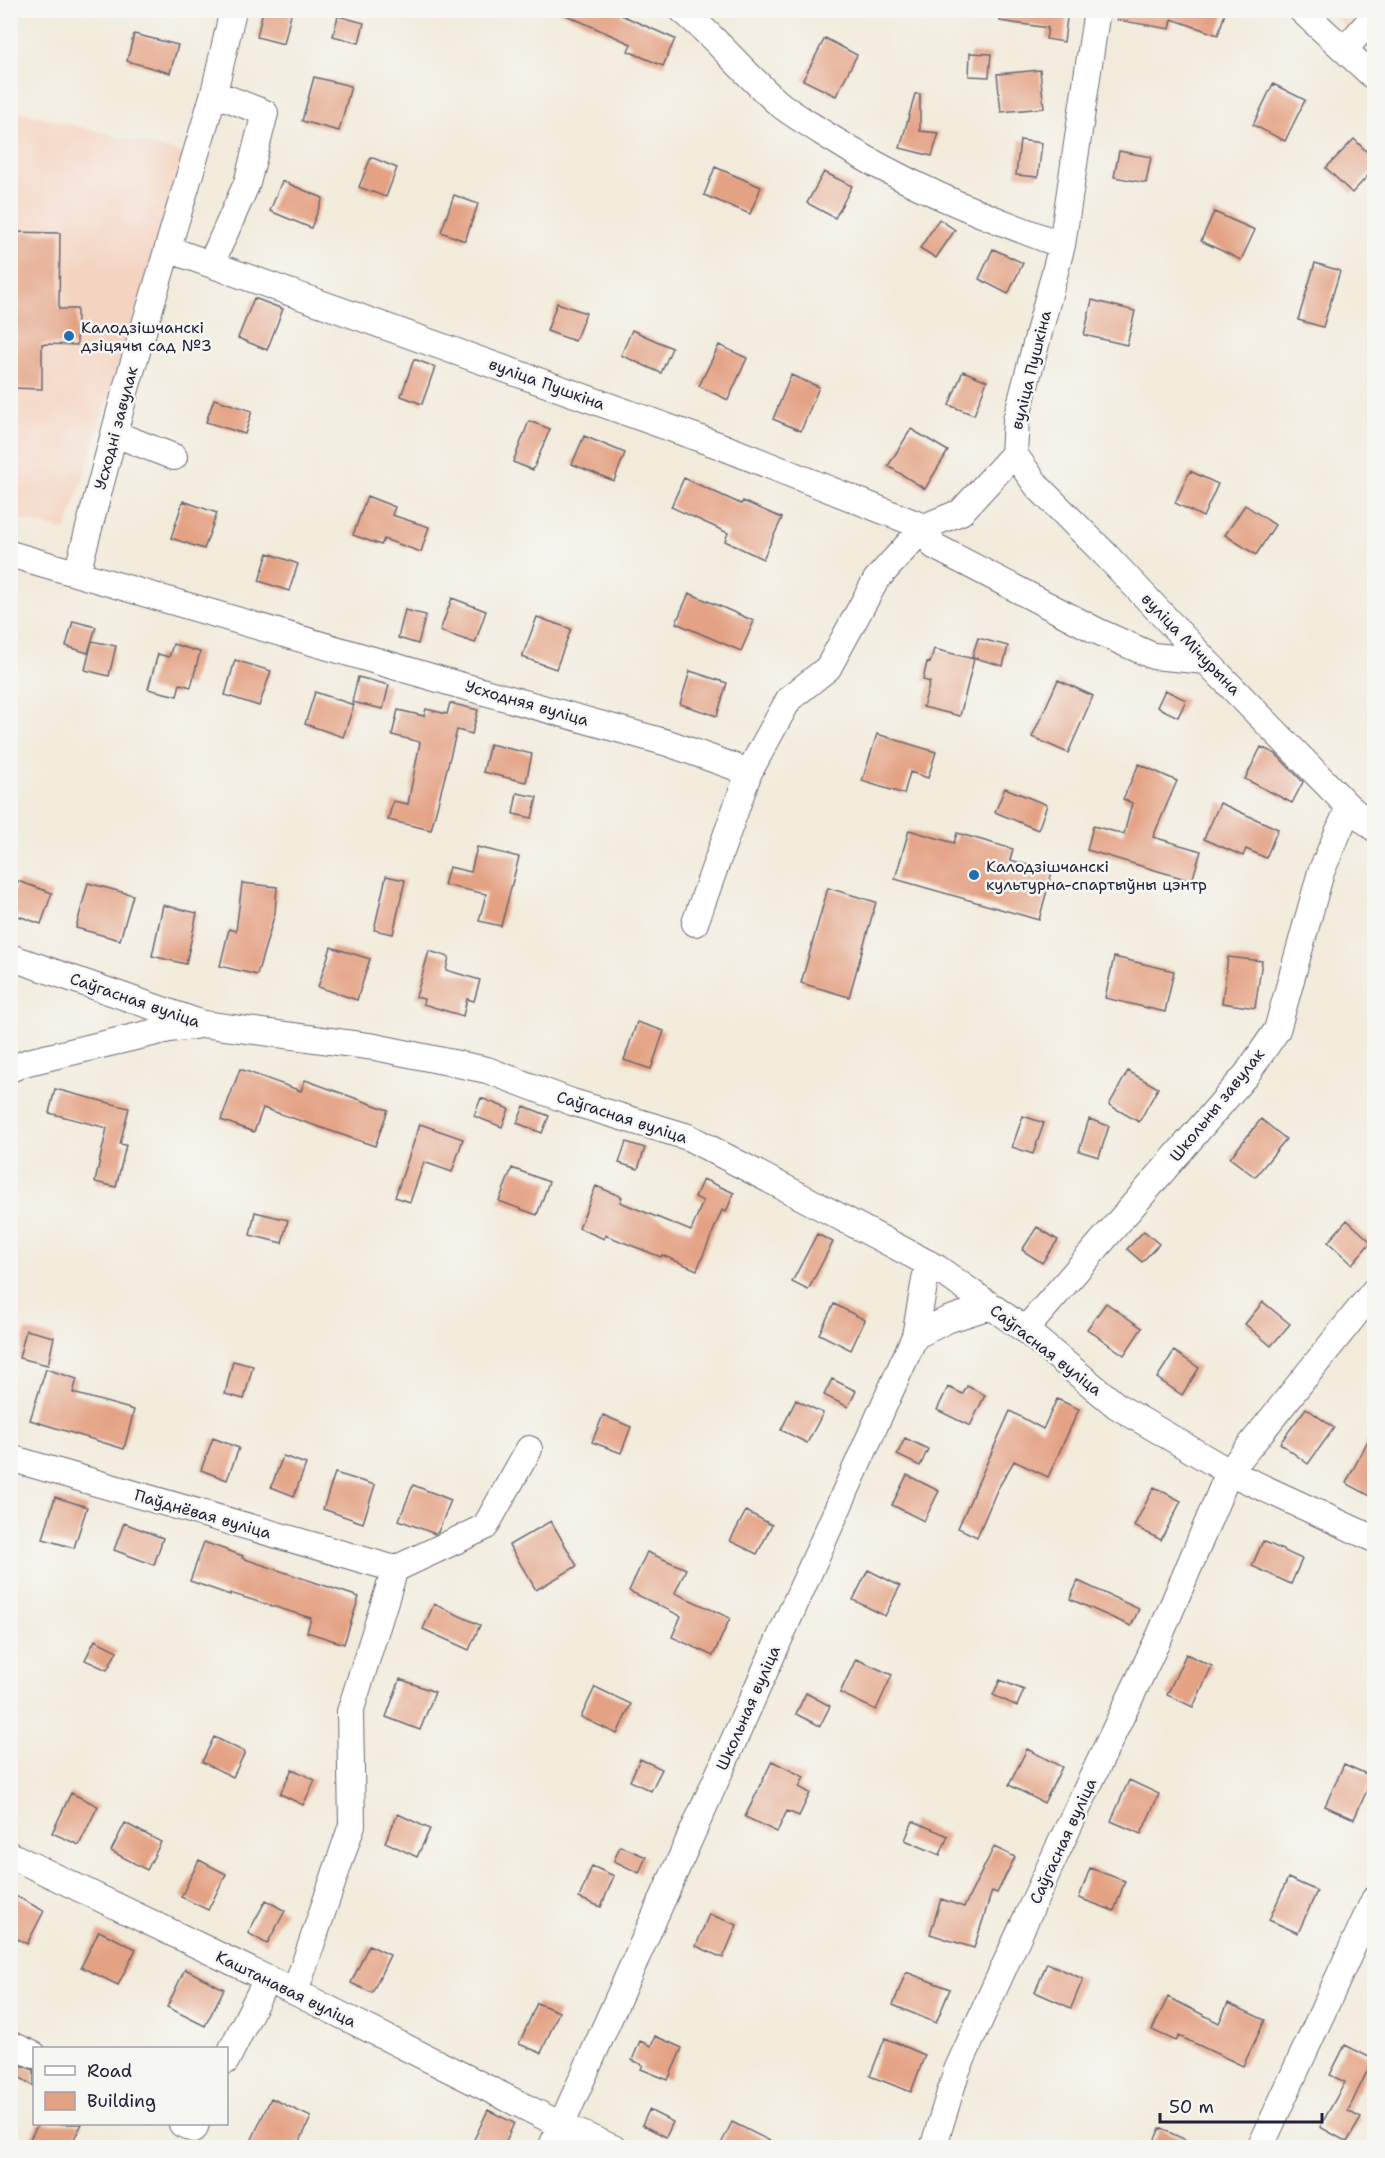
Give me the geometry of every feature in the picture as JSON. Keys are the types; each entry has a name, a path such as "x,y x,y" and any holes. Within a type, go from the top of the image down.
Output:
{"street":[{"name":"Усходні завулак","path":"77,573 103,469 115,435 214,93 233,10"},
{"path":"682,10 724,48 778,104 840,143 901,179 981,215 1062,246"},
{"name":"вуліца Пушкіна","path":"1014,454 1016,420 1062,246 1097,10"},
{"path":"1301,10 1374,77"},
{"path":"1345,49 1374,16"},
{"path":"211,264 247,183 265,113 214,93"},
{"name":"вуліца Пушкіна","path":"168,249 718,446 924,527"},
{"path":"115,435 174,457"},
{"path":"696,922 749,772 789,699 828,668 876,580 924,527 962,512 1014,454"},
{"name":"вуліца Мічурына","path":"1014,454 1038,487 1349,807 1374,828"},
{"path":"924,527 934,546 1097,631 1153,656 1206,661"},
{"name":"Усходняя вуліца","path":"10,554 452,683 668,743 749,772"},
{"name":"Школьны завулак","path":"1025,1330 1246,1075 1277,1030 1321,872 1349,807"},
{"name":"Саўгасная вуліца","path":"10,957 203,1024 375,1047 487,1070 572,1102 688,1137 928,1263 1025,1330 1117,1406 1229,1472 1374,1539"},
{"path":"10,1069 28,1062 148,1034 203,1024"},
{"name":"Школьная вуліца","path":"556,2137 915,1336 928,1263"},
{"path":"1229,1472 1374,1291"},
{"path":"915,1336 947,1320 990,1306"},
{"path":"295,1992 352,1825 350,1712 395,1569 485,1527 529,1449"},
{"name":"Паўднёвая вуліца","path":"10,1458 395,1569"},
{"name":"Саўгасная вуліца","path":"933,2148 957,2070 1057,1851 1161,1633 1229,1472"},
{"name":"Каштанавая вуліца","path":"10,1855 295,1992 556,2137 614,2148"},
{"path":"1260,2148 1374,1900"},
{"path":"228,2057 267,1979"},
{"path":"10,2044 33,2055"}],"shaded area":[{"path":"1327,11 1374,11 1374,54"},
{"name":"Калодзішчанскі дзіцячы сад №3","path":"10,109 186,154 66,531 11,517"}],"building":[{"path":"263,10 292,10 284,44 257,37"},
{"path":"555,10 623,10 621,15 675,39 663,66 628,51 631,44"},
{"path":"1001,10 1068,10 1064,42 1046,39 1048,28 1000,21"},
{"path":"1118,10 1226,10 1218,35 1172,19 1170,29 1117,20"},
{"path":"338,16 364,23 359,43 333,36"},
{"path":"134,34 178,45 170,73 127,61"},
{"path":"825,38 857,55 836,96 803,80"},
{"path":"970,53 991,54 989,77 969,76"},
{"path":"1040,70 1044,108 1001,112 997,74"},
{"path":"314,77 351,86 339,131 302,121"},
{"path":"1273,84 1305,100 1285,141 1253,125"},
{"path":"915,94 920,94 920,131 939,133 932,156 900,148"},
{"path":"1354,139 1374,159 1374,169 1352,193 1326,168"},
{"path":"1020,140 1042,143 1038,177 1016,175"},
{"path":"1119,151 1151,157 1146,183 1114,177"},
{"path":"371,157 397,168 386,197 359,187"},
{"path":"715,167 761,187 750,214 704,195"},
{"path":"824,172 852,186 835,218 807,203"},
{"path":"282,181 323,198 311,228 270,211"},
{"path":"454,195 478,204 465,241 441,232"},
{"path":"1214,212 1255,230 1241,260 1201,241"},
{"path":"939,219 955,230 936,258 920,248"},
{"path":"10,232 60,233 59,309 77,309 77,345 42,344 42,389 10,388"},
{"path":"993,249 1023,263 1008,294 979,279"},
{"path":"1315,263 1340,271 1323,327 1298,320"},
{"path":"254,298 283,309 267,350 238,338"},
{"path":"1092,300 1135,311 1127,345 1084,335"},
{"path":"557,303 586,313 575,341 547,331"},
{"path":"632,330 672,348 661,373 621,355"},
{"path":"719,345 747,358 728,400 699,386"},
{"path":"414,359 435,367 422,404 401,396"},
{"path":"963,371 987,381 974,415 949,405"},
{"path":"791,375 819,387 801,431 773,419"},
{"path":"214,399 252,411 245,434 206,422"},
{"path":"529,421 550,429 533,470 513,462"},
{"path":"911,429 948,451 925,489 888,466"},
{"path":"584,436 625,453 614,481 572,464"},
{"path":"1190,471 1218,484 1203,517 1175,503"},
{"path":"684,478 741,504 743,501 782,518 763,559 725,541 728,533 671,507"},
{"path":"367,496 395,507 392,515 429,527 421,552 384,539 381,545 353,535"},
{"path":"183,501 217,513 204,549 171,538"},
{"path":"1245,505 1275,525 1256,555 1225,535"},
{"path":"268,553 298,564 289,591 259,581"},
{"path":"689,593 754,621 741,651 676,623"},
{"path":"452,598 486,611 475,643 440,631"},
{"path":"405,610 426,615 418,644 398,638"},
{"path":"537,617 571,629 556,669 522,657"},
{"path":"73,621 96,627 88,653 66,646"},
{"path":"978,638 1008,646 1003,666 972,657"},
{"path":"92,641 116,646 109,676 85,670"},
{"path":"173,644 200,652 191,687 180,684 177,696 148,689 158,654 169,657"},
{"path":"934,649 974,659 960,716 923,707 930,682 923,680 927,662 930,663"},
{"path":"235,660 271,671 259,706 225,695"},
{"path":"690,671 727,683 717,716 680,704"},
{"path":"358,677 389,685 383,709 352,702"},
{"path":"1058,680 1093,696 1068,753 1032,737"},
{"path":"1165,690 1186,700 1178,717 1157,707"},
{"path":"315,692 354,705 343,737 305,724"},
{"path":"450,703 478,710 472,734 457,730 431,830 388,820 393,801 408,804 420,742 392,735 398,710 424,716 426,709 447,714"},
{"path":"877,734 936,752 928,778 910,772 904,794 862,781"},
{"path":"490,744 532,754 526,782 483,772"},
{"path":"1261,747 1276,754 1303,782 1292,803 1245,779"},
{"path":"1139,764 1177,781 1153,837 1201,851 1192,881 1087,850 1093,826 1124,834 1132,803 1123,799"},
{"path":"1005,788 1047,805 1038,830 995,812"},
{"path":"517,793 537,797 532,818 513,814"},
{"path":"1220,803 1278,829 1266,858 1246,849 1243,856 1204,839"},
{"name":"Калодзішчанскі культурна-спартыўны цэнтр","path":"909,830 954,843 957,833 1013,849 1010,860 1052,872 1039,920 895,879"},
{"path":"477,847 519,857 501,926 479,921 486,894 444,885 449,867 471,872"},
{"path":"386,876 405,880 393,934 374,930"},
{"path":"18,881 52,893 41,924 10,913 10,901"},
{"path":"88,883 133,895 120,940 76,928"},
{"path":"242,883 277,887 275,913 257,975 220,966 229,929 236,931"},
{"path":"828,888 876,902 849,997 801,983"},
{"path":"163,905 197,913 186,964 152,956"},
{"path":"331,947 370,959 357,1000 318,987"},
{"path":"429,951 449,957 446,970 480,980 474,1001 467,999 463,1016 423,1004 424,999 416,997"},
{"path":"1114,957 1174,971 1165,1012 1105,998"},
{"path":"1228,957 1262,961 1255,1008 1222,1003"},
{"path":"637,1022 664,1031 651,1069 624,1060"},
{"path":"240,1069 301,1091 305,1080 388,1110 375,1146 263,1108 254,1132 221,1120"},
{"path":"1128,1071 1158,1088 1139,1122 1109,1105"},
{"path":"55,1089 129,1108 120,1144 126,1145 116,1187 95,1182 107,1128 49,1113"},
{"path":"481,1098 509,1109 502,1127 474,1116"},
{"path":"524,1106 549,1116 542,1133 517,1123"},
{"path":"1023,1116 1044,1123 1033,1154 1012,1147"},
{"path":"1089,1119 1109,1126 1099,1157 1079,1151"},
{"path":"1261,1119 1286,1139 1255,1177 1230,1158"},
{"path":"420,1124 463,1139 452,1172 424,1162 410,1202 395,1197"},
{"path":"626,1142 645,1148 638,1169 619,1163"},
{"path":"512,1168 549,1182 537,1215 499,1201"},
{"path":"703,1179 734,1193 726,1212 722,1210 697,1270 662,1255 661,1257 605,1235 604,1239 579,1228 596,1186 622,1197 620,1202 691,1231 703,1201 695,1197"},
{"path":"255,1212 288,1220 282,1243 250,1235"},
{"path":"1347,1220 1371,1242 1352,1264 1328,1242"},
{"path":"1037,1227 1058,1240 1042,1263 1022,1250"},
{"path":"1144,1231 1159,1244 1142,1262 1127,1249"},
{"path":"817,1234 833,1242 808,1290 792,1282"},
{"path":"1263,1302 1290,1324 1271,1346 1245,1324"},
{"path":"1106,1303 1142,1328 1124,1355 1087,1329"},
{"path":"834,1304 865,1320 851,1350 819,1334"},
{"path":"26,1330 54,1337 48,1365 19,1358"},
{"path":"1174,1351 1199,1368 1182,1395 1157,1378"},
{"path":"233,1361 253,1366 244,1399 225,1394"},
{"path":"46,1369 77,1379 73,1393 134,1410 124,1449 30,1420"},
{"path":"832,1379 856,1391 848,1407 824,1395"},
{"path":"967,1386 985,1395 970,1426 937,1410 948,1387 963,1394"},
{"path":"1057,1399 1079,1409 1048,1477 1014,1461 997,1490 977,1537 958,1528 1010,1411 1043,1429"},
{"path":"796,1400 823,1413 807,1443 781,1430"},
{"path":"1306,1408 1334,1428 1308,1464 1280,1443"},
{"path":"603,1415 631,1427 621,1453 592,1442"},
{"path":"1374,1429 1374,1498 1346,1483"},
{"path":"213,1438 239,1448 227,1480 201,1470"},
{"path":"905,1438 928,1449 920,1466 897,1455"},
{"path":"283,1456 306,1464 294,1496 271,1487"},
{"path":"335,1473 375,1485 363,1523 323,1509"},
{"path":"907,1475 939,1491 924,1521 892,1505"},
{"path":"413,1485 451,1500 438,1532 435,1534 399,1520"},
{"path":"1154,1487 1181,1501 1161,1540 1134,1526"},
{"path":"55,1497 87,1507 74,1548 43,1539"},
{"path":"746,1511 772,1525 757,1554 730,1541"},
{"path":"551,1521 577,1566 536,1590 509,1545"},
{"path":"124,1523 163,1538 154,1565 114,1550"},
{"path":"1263,1541 1302,1559 1291,1584 1252,1566"},
{"path":"204,1542 243,1556 242,1558 359,1597 344,1644 307,1632 311,1618 190,1581"},
{"path":"647,1552 686,1569 675,1593 730,1618 713,1656 672,1637 681,1616 629,1591"},
{"path":"868,1570 900,1586 885,1616 853,1600"},
{"path":"1078,1581 1139,1609 1131,1626 1070,1599"},
{"path":"434,1604 480,1625 469,1650 423,1629"},
{"path":"95,1640 117,1651 107,1670 85,1660"},
{"path":"1186,1654 1212,1666 1193,1707 1167,1695"},
{"path":"856,1659 892,1675 876,1710 840,1693"},
{"path":"400,1679 435,1692 420,1730 386,1717"},
{"path":"1000,1680 1024,1690 1017,1706 993,1695"},
{"path":"595,1687 631,1704 617,1734 581,1717"},
{"path":"806,1693 830,1706 820,1726 796,1714"},
{"path":"214,1737 245,1752 233,1777 202,1762"},
{"path":"1027,1749 1062,1767 1044,1803 1009,1785"},
{"path":"640,1759 662,1769 651,1791 630,1781"},
{"path":"772,1761 804,1777 799,1787 810,1793 799,1816 787,1811 777,1832 745,1817"},
{"path":"1344,1764 1373,1777 1354,1819 1325,1806"},
{"path":"292,1769 315,1780 303,1805 280,1794"},
{"path":"1129,1780 1159,1794 1141,1834 1111,1821"},
{"path":"71,1793 98,1806 79,1845 52,1833"},
{"path":"398,1814 430,1829 417,1857 385,1842"},
{"path":"913,1821 948,1836 940,1855 905,1840"},
{"path":"125,1823 161,1842 147,1870 111,1851"},
{"path":"620,1846 646,1857 639,1873 614,1861"},
{"path":"994,1847 1015,1857 997,1893 992,1891 974,1948 930,1934 941,1899 964,1907"},
{"path":"199,1860 226,1874 208,1910 181,1897"},
{"path":"592,1866 614,1876 601,1907 579,1898"},
{"path":"1090,1868 1125,1881 1114,1911 1079,1898"},
{"path":"1288,1878 1317,1891 1298,1933 1269,1920"},
{"path":"10,1893 44,1911 27,1944 10,1935"},
{"path":"266,1900 285,1911 267,1944 248,1933"},
{"path":"709,1914 737,1925 723,1958 696,1946"},
{"path":"99,1931 136,1949 118,1985 81,1967"},
{"path":"369,1945 390,1955 372,1993 351,1983"},
{"path":"1047,1963 1083,1979 1071,2008 1035,1992"},
{"path":"185,1969 224,1989 205,2026 167,2007"},
{"path":"906,1972 950,1989 936,2023 893,2005"},
{"path":"1168,1997 1219,2023 1228,2003 1265,2020 1243,2066 1179,2036 1176,2041 1152,2030"},
{"path":"537,2003 559,2012 541,2053 519,2044"},
{"path":"655,2036 682,2048 668,2080 641,2069 643,2065 632,2060 640,2041 651,2046"},
{"path":"885,2038 925,2055 911,2092 870,2076"},
{"path":"1345,2045 1373,2059 1348,2111 1361,2118 1347,2142 1320,2127 1345,2082 1330,2075"},
{"path":"17,2064 33,2070 33,2085 12,2073"},
{"path":"271,2098 311,2117 297,2148 248,2148"},
{"path":"488,2110 514,2123 503,2148 470,2148"},
{"path":"649,2110 673,2122 666,2137 642,2125"},
{"path":"732,2122 784,2148 719,2148"},
{"path":"37,2125 81,2125 69,2148 25,2148"},
{"path":"1160,2128 1203,2148 1151,2148"}],"place":[{"name":"Калодзішчанскі дзіцячы сад №3","path":"69,336"},
{"name":"Калодзішчанскі культурна-спартыўны цэнтр","path":"974,875"}]}
